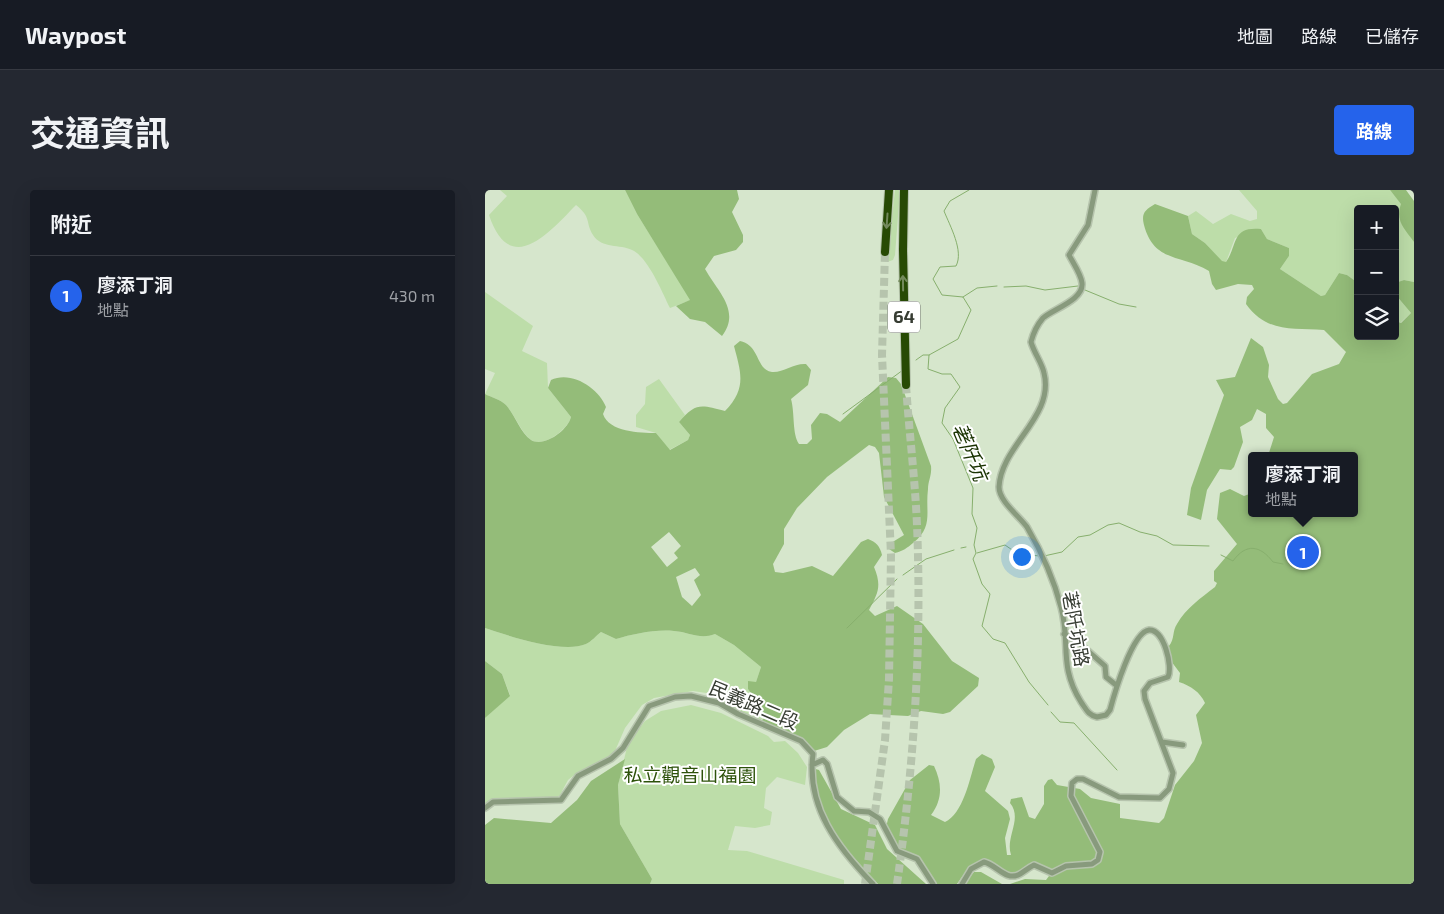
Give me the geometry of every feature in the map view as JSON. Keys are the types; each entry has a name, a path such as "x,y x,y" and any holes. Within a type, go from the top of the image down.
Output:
{"highway":[{"path":"885,252 889,190"},
{"name":"64","path":"904,190 903,250 907,385"}],"street":[{"name":"荖阡坑路","path":"962,884 971,869 984,862 992,864 1004,874 1012,877 1034,866 1052,873 1066,866 1092,864 1098,860 1100,852 1071,796 1072,783 1077,779 1083,779 1119,797 1160,798 1169,789 1173,773 1147,708 1145,692 1150,682 1168,677 1171,671 1164,644 1156,633 1148,630 1140,637 1116,685 1110,710 1106,715 1097,717 1088,713 1070,681 1065,660 1062,609 1042,558 1026,527 999,490 1009,456 1033,421 1045,388 1044,373 1031,342 1034,332 1041,320 1075,297 1081,288 1082,282 1069,254 1088,225 1095,190"},
{"path":"1064,634 1079,643 1105,666 1106,677 1116,685"},
{"name":"民義路二段","path":"485,808 493,802 561,800 578,776 611,759 623,748 649,706 675,697 707,698 738,714 788,734 808,747 813,754 814,793 820,814 852,864 873,884"},
{"path":"1162,742 1183,745"},
{"path":"812,765 823,760 827,764 837,797 854,811 869,812 880,819 897,852 917,859 933,884"}],"green space":[{"path":"500,190 625,190 637,214 691,300 670,308 644,260 632,250 606,244 597,239 591,231 584,213 576,205 554,227 530,244 519,247 508,244 498,234 489,215 507,196"},
{"path":"625,190 737,190 739,199 732,212 743,235 743,242 736,250 714,256 705,269 721,294 728,310 727,327 722,336 705,322 690,319 676,306 690,300 637,214"},
{"path":"895,190 900,190 895,255 893,260 887,262"},
{"path":"1239,190 1390,190 1402,204 1399,217 1399,205 1354,205 1354,280 1347,275 1339,273 1325,295 1321,296 1280,269 1289,256 1289,248 1267,239 1261,229 1235,238 1226,262 1222,262 1205,243 1192,234 1188,216 1196,211 1213,224 1231,214 1250,221 1257,219 1257,211"},
{"path":"1390,190 1406,190 1414,201 1414,242 1400,220 1399,210 1401,204"},
{"path":"1155,204 1188,216 1192,234 1205,243 1222,261 1226,262 1240,234 1245,230 1261,229 1267,239 1289,248 1289,256 1280,269 1321,296 1325,295 1339,273 1347,275 1354,280 1354,340 1399,340 1399,322 1401,323 1411,313 1399,299 1399,282 1404,280 1414,282 1414,884 1010,884 1025,879 1046,880 1052,872 1030,866 1017,875 1008,876 982,864 975,865 967,871 957,884 935,884 917,860 900,854 885,832 888,819 910,780 929,765 934,766 940,785 938,803 931,815 945,822 952,817 962,803 976,759 982,754 992,759 995,767 985,791 1008,811 1010,819 1005,838 1007,855 1011,855 1010,842 1015,815 1010,803 1011,799 1022,797 1029,817 1035,819 1044,804 1044,786 1048,780 1052,779 1057,785 1080,789 1091,798 1120,804 1120,818 1159,823 1164,818 1175,785 1194,761 1202,743 1196,715 1205,703 1195,690 1179,682 1180,673 1171,661 1169,646 1175,627 1181,618 1194,604 1215,587 1217,583 1214,581 1214,571 1237,544 1217,519 1220,493 1230,489 1244,496 1248,494 1248,517 1358,517 1358,452 1269,452 1274,437 1266,428 1266,414 1257,409 1252,420 1240,427 1243,442 1234,467 1231,470 1220,469 1207,490 1201,520 1187,515 1191,488 1224,395 1216,380 1235,377 1251,338 1263,347 1269,365 1268,377 1278,399 1283,404 1287,403 1312,374 1339,364 1346,352 1324,330 1291,329 1263,320 1246,304 1247,297 1254,289 1252,285 1238,284 1216,290 1212,284 1209,271 1170,256 1154,246 1144,225 1143,218 1145,212"},
{"path":"1399,217 1414,242 1414,282 1404,280 1399,282"},
{"path":"485,292 533,326 522,351 547,363 548,388 571,417 560,432 549,439 536,442 531,440 524,433 506,405 485,394 495,373 485,369"},
{"path":"1399,299 1411,313 1399,323"},
{"path":"740,341 746,343 755,352 763,367 772,372 802,364 806,364 811,370 808,385 791,399 795,435 799,444 807,444 812,439 811,425 820,413 827,414 840,422 888,377 896,378 901,384 931,466 927,498 927,519 924,531 920,537 909,546 895,553 889,549 891,543 904,535 884,497 879,453 875,447 869,445 827,477 797,508 784,529 784,544 773,564 775,572 783,573 812,566 833,576 861,542 868,539 875,543 882,555 874,567 878,579 878,589 869,610 875,616 897,606 923,624 952,661 979,678 978,686 950,712 943,714 921,711 908,716 870,714 844,730 827,747 814,751 761,721 766,716 748,689 748,681 756,682 761,667 734,645 715,634 699,636 660,631 616,639 601,632 586,644 576,647 564,647 536,643 485,628 485,394 506,405 527,437 536,442 542,442 549,440 560,432 571,417 548,388 551,380 567,377 575,379 591,387 597,393 606,407 603,414 612,425 642,433 656,433 670,450 688,440 690,435 679,422 690,411 699,407 710,407 725,411 737,395 740,372 734,346","holes":["669,532 681,546 674,553 678,558 667,567 651,547","695,568 700,575 694,580 701,595 692,606 682,597 676,577"]},
{"path":"659,379 685,415 679,422 690,435 688,440 669,450 656,433 636,427 636,415 645,404 646,387"},
{"path":"485,628 536,643 564,647 576,647 586,644 601,632 616,639 660,631 699,636 715,634 734,645 761,667 756,682 748,689 766,716 757,722 713,694 693,691 654,698 642,705 625,728 615,751 608,758 578,772 568,780 560,795 551,803 485,805 485,718 510,695 502,674 485,661"},
{"path":"485,661 502,674 510,696 485,718"},
{"name":"私立觀音山福園","path":"691,705 721,713 768,736 774,742 785,741 798,753 807,767 805,785 777,777 766,788 764,808 772,812 770,825 755,828 735,826 728,850 747,851 844,880 844,884 650,884 652,879 620,824 618,785 628,743 645,721 661,711"},
{"path":"625,759 618,785 620,824 652,879 650,884 485,884 485,825 494,818 551,823 577,800 591,781"},
{"path":"812,768 819,770 841,809 875,825 887,849 926,884 878,884 835,837 827,823 811,775"},
{"path":"974,872 981,872 1002,884 964,884"}],"waterway":[{"name":"荖阡坑","path":"969,190 950,201 944,211 957,246 958,260 956,266 940,267 933,279 942,295 963,297 971,310 958,339 929,355 928,369 942,374 951,374 960,387 945,408 942,423 953,439 973,488 972,514 977,528 974,545 976,553 973,559 982,584 990,594 982,626 993,639 1005,643 1029,682 1048,705"},
{"path":"963,297 977,288 997,286"},
{"path":"1004,287 1026,286 1045,290 1078,286"},
{"path":"1085,290 1119,304 1136,307"},
{"path":"916,360 923,355 929,355"},
{"path":"843,414 903,370"},
{"path":"1044,556 1062,552 1078,537 1090,535 1108,525 1119,523 1140,532 1157,536 1173,545 1209,546"},
{"path":"977,553 1005,545 1018,554 1040,556"},
{"path":"961,548 966,547"},
{"path":"1221,555 1233,561 1243,551 1253,548 1263,552 1273,562 1283,564"},
{"path":"903,575 926,559 954,550"},
{"path":"847,628 897,579"},
{"name":"荖阡坑","path":"1051,712 1060,722 1074,723 1117,770"}],"tunnel":[{"path":"865,884 885,740 889,679 891,555 882,355 885,252"},
{"path":"897,884 912,750 918,615 916,507 906,385"}],"place":[{"name":"廖添丁洞","path":"1303,552"}]}
